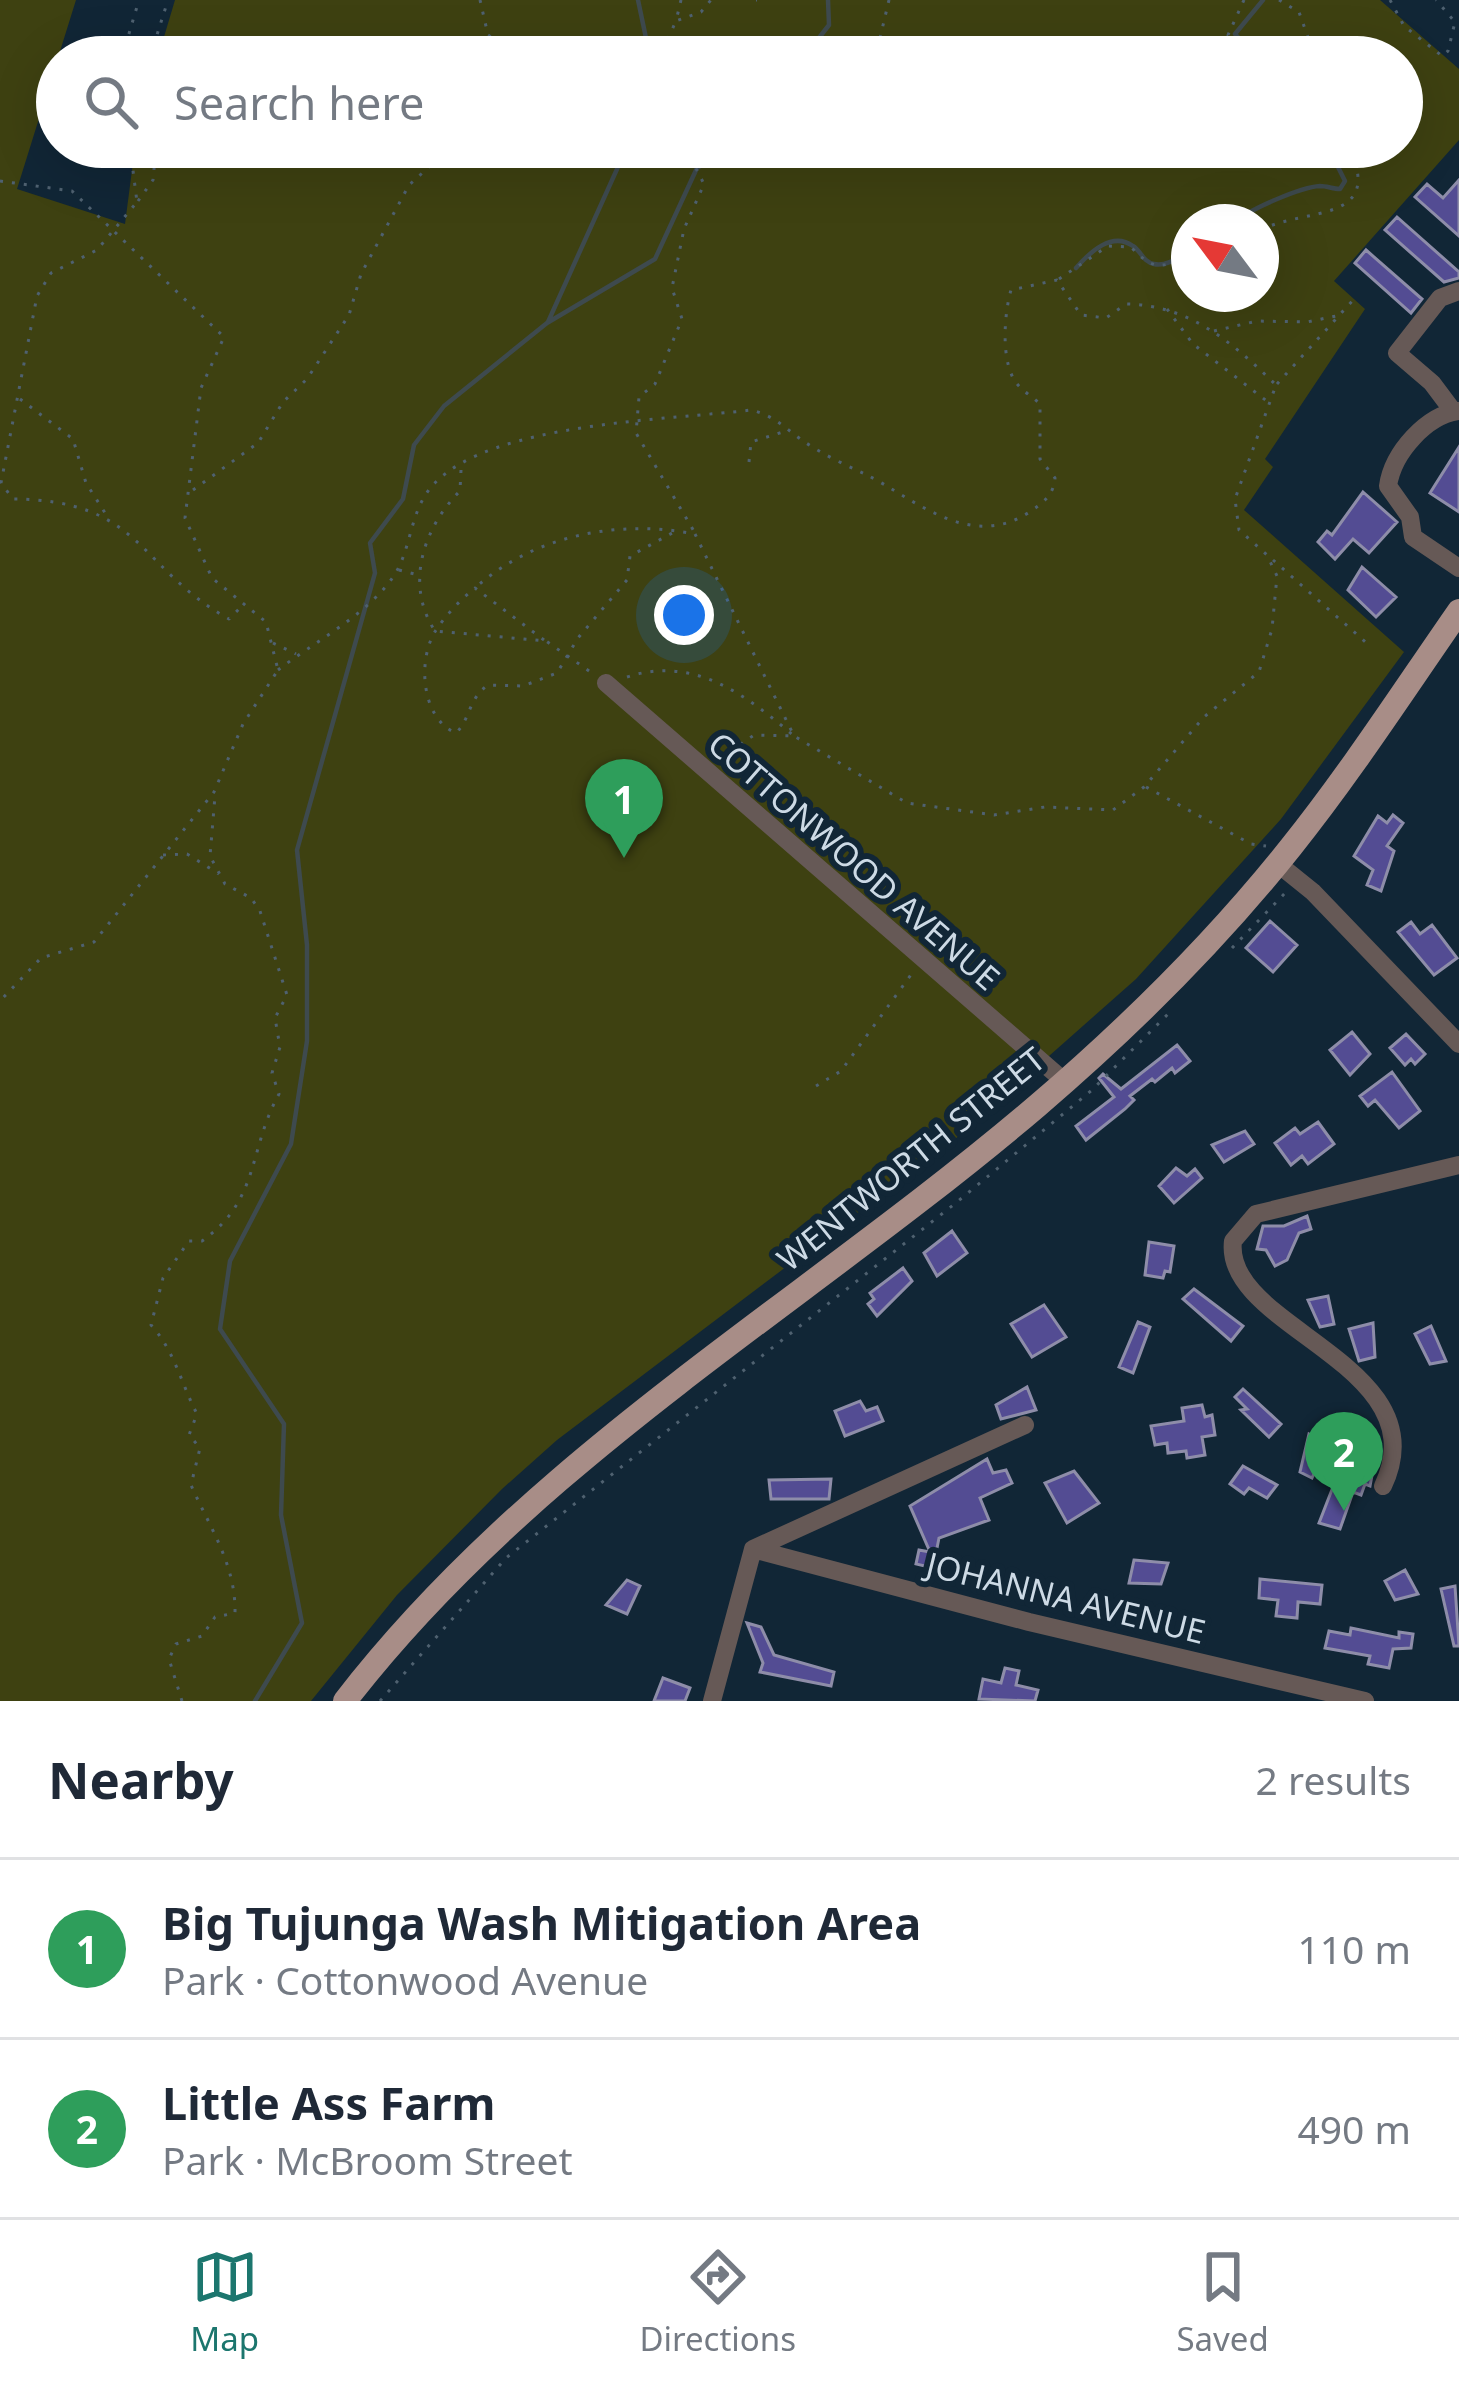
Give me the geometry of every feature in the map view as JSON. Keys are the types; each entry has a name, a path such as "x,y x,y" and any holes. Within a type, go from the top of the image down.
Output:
{"main road":[{"name":"WENTWORTH STREET","path":"345,1701 422,1612 524,1508 1064,1081 1283,856 1459,611"}],"street":[{"path":"1459,290 1440,298 1397,353 1432,382 1456,411 1434,416 1420,431 1388,486 1410,517 1413,537 1459,568"},
{"name":"COTTONWOOD AVENUE","path":"606,683 1064,1081"},
{"path":"1283,856 1459,1044"},
{"path":"1384,1486 1396,1446 1387,1410 1239,1276 1233,1241 1256,1214 1459,1166"},
{"path":"712,1701 753,1549 1025,1425"},
{"name":"JOHANNA AVENUE","path":"753,1549 1029,1622 1365,1701"}],"path":[{"path":"129,36 140,0"},
{"path":"157,36 168,0"},
{"path":"480,0 491,36"},
{"path":"670,36 681,0"},
{"path":"676,22 701,12 711,0"},
{"path":"880,36 889,0"},
{"path":"1230,36 1244,0"},
{"path":"1279,0 1299,12 1308,36"},
{"path":"1390,0 1395,15 1415,36"},
{"path":"1423,44 1433,54 1448,51 1455,22 1436,0"},
{"path":"133,168 137,202"},
{"path":"107,516 8,495 2,483 3,464 34,304 44,280 97,250 153,180 154,168"},
{"path":"191,491 259,443 283,402 307,379 350,315 361,274 385,239 409,185 428,168"},
{"path":"696,168 704,184 684,229 671,288 682,319 655,384 639,397 637,423 644,452 669,482 794,736"},
{"path":"1279,221 1334,212 1350,203 1359,181 1355,168"},
{"path":"0,181 72,191 224,337 201,388 185,518 212,578 266,622 278,670"},
{"path":"0,1001 41,958 94,942 214,792 243,724 278,670 362,607 396,572 411,522 434,483 506,444 576,428 752,410 903,500 955,523 1005,522 1024,515 1051,494 1054,478 1040,459 1040,404 1015,383 1011,371 1004,316 1011,290 1036,280 1057,280 1108,246 1131,248 1150,267 1171,263"},
{"path":"1057,280 1081,315 1106,318 1126,304 1167,308 1214,331 1276,386"},
{"path":"1354,299 1276,386 1246,462 1234,516 1239,530 1371,647"},
{"path":"1167,308 1168,317 1193,344 1270,404"},
{"path":"1214,331 1257,321 1307,322 1336,316"},
{"path":"19,398 73,439 86,483 107,516 155,555 198,602 229,619 244,604"},
{"path":"749,462 751,442 790,430"},
{"path":"435,631 424,614 420,575 437,513 460,490 461,468"},
{"path":"675,530 663,542 638,548 630,556 627,580 578,638 571,658 542,682 488,685 475,694 456,733 435,714 425,682 435,631 496,569 578,534 675,530 695,534"},
{"path":"476,588 606,683 638,673 700,673 748,696 794,736 907,803 994,815 1045,807 1114,810 1144,787 1204,717 1259,672 1276,603 1277,576 1267,555"},
{"path":"396,572 420,575"},
{"path":"435,631 546,641"},
{"path":"270,640 298,654"},
{"path":"707,772 736,744 754,735 794,736"},
{"path":"1144,787 1283,856"},
{"path":"182,1701 169,1659 176,1644 202,1636 215,1617 235,1612 235,1597 226,1549 214,1540 191,1485 199,1468 200,1448 190,1435 196,1414 174,1370 170,1346 151,1325 163,1278 189,1241 213,1234 242,1205 245,1184 255,1171 262,1124 279,1094 272,1073 280,1047 274,1018 287,995 260,911 251,898 226,884 211,856 218,816 214,792"},
{"path":"163,855 188,854 220,875"},
{"path":"1222,958 1300,878"},
{"path":"816,1086 841,1071 921,961"},
{"path":"380,1701 506,1558 957,1202 1092,1090 1177,1005"}],"green space":[{"path":"0,0 76,0 65,36 36,36 36,128 17,189 125,224 132,168 1423,168 1423,38 1459,69 1459,140 1334,281 1365,309 1265,459 1273,467 1244,510 1404,652 1281,819 1136,979 954,1140 557,1440 397,1595 311,1701 0,1701"},
{"path":"175,0 1380,0 1421,36 164,36"}],"building":[{"path":"1459,180 1459,236 1415,197 1427,184 1443,198"},
{"path":"1397,217 1459,272 1459,278 1444,282 1385,230"},
{"path":"1366,250 1422,299 1411,313 1355,263"},
{"path":"1459,447 1459,512 1430,493"},
{"path":"1363,492 1397,522 1369,553 1353,539 1335,559 1318,542 1327,531 1332,535"},
{"path":"1362,567 1396,597 1376,617 1348,590"},
{"path":"1393,815 1403,823 1387,846 1394,851 1381,891 1367,885 1373,870 1354,856 1378,816 1387,823"},
{"path":"1270,921 1297,945 1273,972 1246,948"},
{"path":"1411,922 1420,934 1432,925 1457,958 1434,975 1398,932"},
{"path":"1352,1032 1370,1054 1350,1075 1330,1050"},
{"path":"1406,1034 1425,1054 1415,1064 1411,1059 1405,1065 1390,1048"},
{"path":"1177,1045 1190,1061 1175,1073 1172,1068 1155,1082 1152,1079 1130,1096 1134,1100 1125,1109 1086,1140 1076,1126 1114,1097 1099,1078 1103,1074 1121,1089"},
{"path":"1392,1072 1420,1111 1399,1128 1375,1100 1368,1106 1360,1096"},
{"path":"1318,1122 1334,1144 1308,1164 1302,1156 1291,1165 1275,1143 1295,1128 1300,1134"},
{"path":"1245,1131 1254,1144 1224,1162 1212,1145"},
{"path":"1176,1168 1187,1176 1195,1169 1202,1178 1174,1203 1159,1186"},
{"path":"1307,1216 1311,1229 1299,1233 1287,1260 1275,1266 1266,1250 1257,1249 1263,1226 1284,1226"},
{"path":"952,1231 967,1253 937,1276 924,1253"},
{"path":"1149,1242 1174,1246 1170,1272 1165,1271 1163,1278 1145,1275"},
{"path":"903,1268 912,1281 877,1316 868,1304 874,1299 870,1293"},
{"path":"1194,1289 1243,1326 1231,1341 1183,1299"},
{"path":"1328,1296 1334,1324 1320,1327 1308,1300"},
{"path":"1044,1305 1066,1337 1032,1357 1011,1324"},
{"path":"1138,1322 1150,1327 1133,1373 1119,1367"},
{"path":"1373,1323 1375,1357 1359,1361 1349,1329"},
{"path":"1431,1326 1446,1361 1430,1364 1415,1334"},
{"path":"1027,1387 1036,1410 1001,1419 996,1405"},
{"path":"1243,1389 1281,1424 1269,1437 1241,1410 1247,1409 1235,1397"},
{"path":"860,1401 866,1411 877,1407 883,1421 845,1436 835,1411"},
{"path":"1202,1405 1205,1417 1212,1415 1215,1435 1202,1437 1205,1455 1187,1458 1186,1451 1168,1453 1167,1443 1155,1445 1151,1426 1184,1421 1182,1408"},
{"path":"1309,1434 1328,1443 1312,1478 1300,1472"},
{"path":"1345,1456 1374,1465 1370,1486 1365,1484 1361,1495 1353,1492 1340,1529 1319,1523"},
{"path":"987,1459 993,1473 1006,1470 1012,1483 980,1498 989,1520 939,1538 933,1568 916,1564 919,1550 930,1552 910,1506"},
{"path":"1243,1466 1277,1485 1267,1498 1249,1488 1244,1494 1230,1484"},
{"path":"1074,1471 1099,1503 1067,1523 1045,1483"},
{"path":"831,1479 829,1499 771,1499 769,1480"},
{"path":"1134,1560 1168,1563 1161,1584 1129,1583"},
{"path":"1405,1570 1418,1594 1395,1600 1385,1581"},
{"path":"1260,1579 1322,1585 1320,1604 1298,1602 1297,1618 1276,1616 1278,1600 1259,1598"},
{"path":"627,1580 640,1586 627,1614 606,1605"},
{"path":"1455,1586 1459,1646 1454,1646 1441,1589"},
{"path":"747,1623 761,1627 774,1655 834,1672 831,1686 760,1672 763,1663"},
{"path":"1351,1628 1399,1638 1399,1632 1413,1634 1411,1648 1393,1649 1389,1668 1368,1664 1370,1656 1325,1648 1329,1631 1350,1635"},
{"path":"1005,1668 1019,1671 1016,1685 1038,1690 1035,1701 979,1699 983,1679 1001,1683"},
{"path":"663,1678 690,1688 685,1701 654,1701"}],"waterway":[{"path":"638,0 646,36"},
{"path":"820,36 829,25 828,0"},
{"path":"1237,36 1263,0"},
{"path":"548,322 618,168"},
{"path":"255,1701 302,1623 281,1515 284,1424 220,1329 230,1261 291,1144 307,1041 307,945 297,850 375,573 370,543 403,499 414,445 444,406 547,323 655,259 697,168"},
{"path":"1266,204 1320,186 1340,189 1345,181 1338,168"},
{"path":"1076,268 1095,250 1117,241 1133,246 1154,264 1171,261"}],"place":[{"name":"Big Tujunga Wash Mitigation Area","path":"624,858"},
{"name":"Little Ass Farm","path":"1344,1511"}]}
